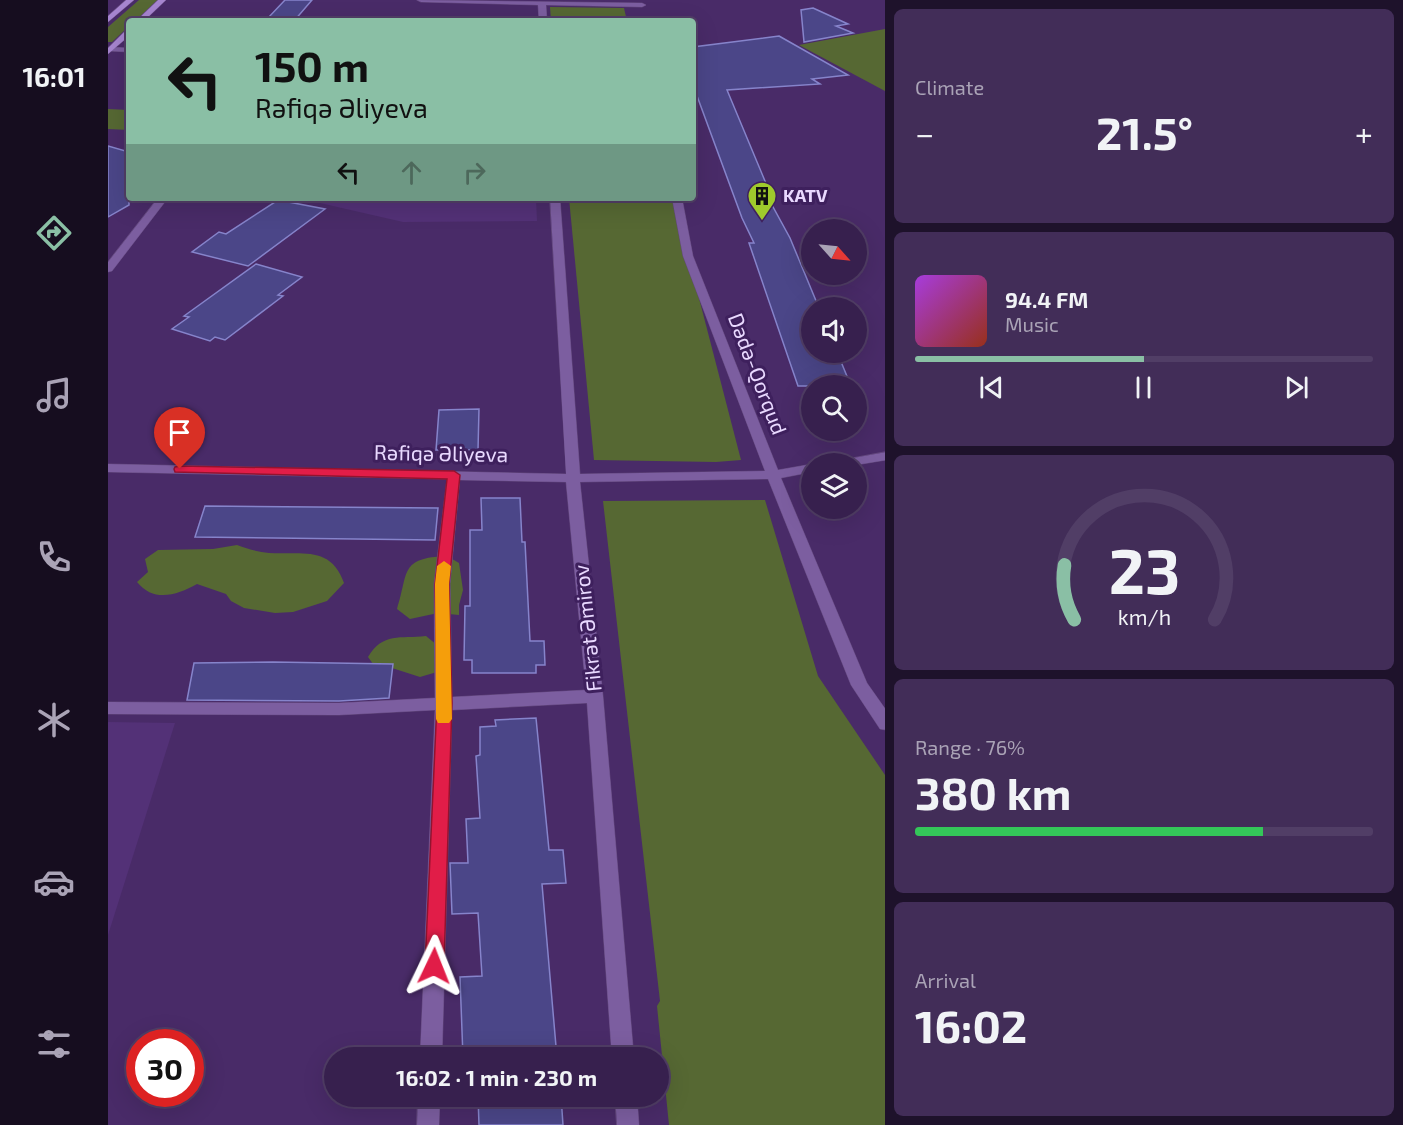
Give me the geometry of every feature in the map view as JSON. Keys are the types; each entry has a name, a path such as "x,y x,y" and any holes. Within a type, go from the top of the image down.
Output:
{"main road":[{"path":"108,20 130,0"},
{"path":"143,18 162,0"},
{"path":"110,50 126,35"}],"street":[{"path":"421,0 642,6"},
{"path":"542,4 543,18"},
{"path":"110,50 126,50"},
{"path":"108,269 161,201"},
{"name":"Fikrət Əmirov","path":"555,201 573,478 595,696 622,1047"},
{"name":"Dədə-Qorqud","path":"678,201 688,256 773,475 860,686 885,724"},
{"path":"867,459 885,456"},
{"name":"Rəfiqə Əliyeva","path":"108,468 573,478 773,475 801,470"},
{"path":"431,1047 444,703 442,584 454,475"},
{"path":"108,708 339,708 595,696"},
{"path":"428,1125 429,1107"},
{"path":"627,1107 628,1125"}],"shaded area":[{"path":"311,201 536,201 537,221 403,222"},
{"path":"108,722 175,723 108,935"}],"green space":[{"path":"139,0 158,0 138,18 126,18 126,29 112,42 108,42 108,27"},
{"path":"550,7 624,8 626,18 551,18"},
{"path":"885,29 885,91 799,45"},
{"path":"108,109 126,110 126,130 108,129"},
{"path":"569,201 674,201 741,460 716,462 594,460"},
{"path":"765,500 818,676 885,775 885,1125 669,1125 667,1107 669,1107 669,1047 661,1047 657,1006 660,1001 603,501"},
{"path":"237,545 265,553 303,553 323,557 338,571 344,583 327,601 293,612 275,613 244,608 231,601 226,594 197,584 174,594 158,595 144,589 137,582 148,572 145,559 158,550 213,549"},
{"path":"447,556 459,563 463,590 459,615 438,613 410,619 397,609 408,569 421,560"},
{"path":"426,636 443,650 437,672 420,677 392,668 376,668 368,657 386,640"}],"building":[{"path":"285,0 312,0 297,18 268,18"},
{"path":"813,8 848,24 836,26 853,33 804,42 801,10"},
{"path":"779,36 848,75 812,79 820,84 727,90 770,193 766,194 790,238 801,265 801,285 809,285 814,297 801,297 801,363 842,363 846,375 801,375 801,386 798,386 749,243 754,243 742,218 696,93 696,47"},
{"path":"108,146 126,151 126,201 129,201 129,205 108,217"},
{"path":"276,201 325,209 248,266 192,252 219,232 226,234"},
{"path":"256,264 302,277 278,295 283,296 225,340 215,337 210,341 172,329 189,317 184,316"},
{"path":"479,409 478,450 436,450 439,410"},
{"path":"481,498 520,498 522,542 525,542 530,641 544,641 545,665 536,665 536,673 472,673 472,660 464,660 465,606 470,606 470,530 482,530"},
{"path":"205,506 438,508 435,540 195,537"},
{"path":"194,663 393,664 389,698 339,701 187,700"},
{"path":"536,718 549,850 563,850 566,883 542,884 556,1047 463,1047 460,977 482,976 478,913 452,914 450,863 468,863 466,819 480,818 476,756 480,755 480,727 496,726 495,720"},
{"path":"478,1107 562,1107 563,1125 479,1125"}],"slow traffic":[{"path":"444,566 442,584 444,719"}],"place":[{"name":"KATV","path":"762,222"}],"route":[{"path":"180,469 454,475 442,584 444,703 434,966"}]}
